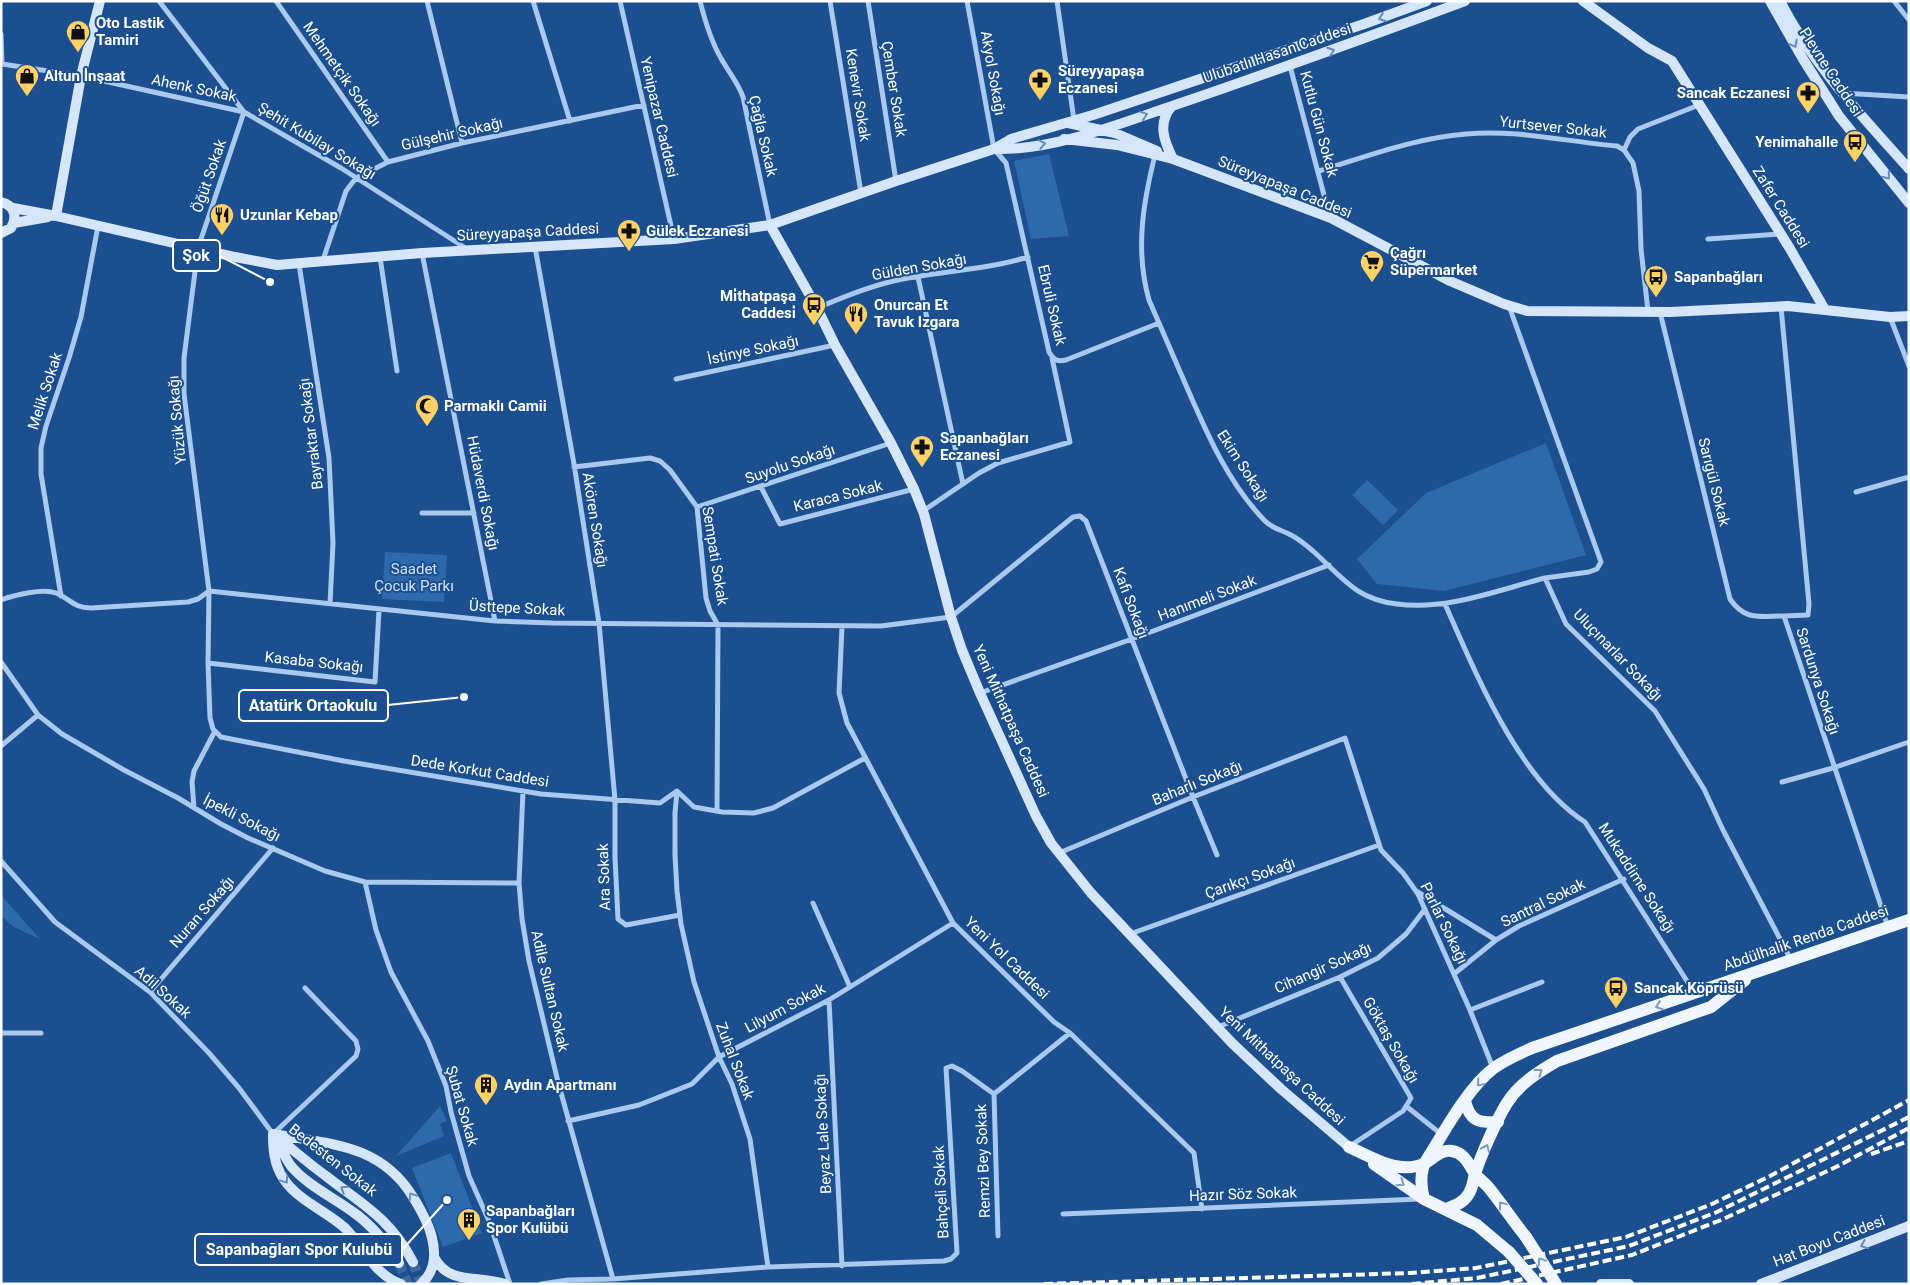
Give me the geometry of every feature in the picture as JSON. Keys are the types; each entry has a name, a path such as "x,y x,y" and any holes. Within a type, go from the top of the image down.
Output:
{"main road":[{"name":"Abdülhalik Renda Caddesi","path":"1424,1199 1421,1190 1421,1178 1425,1163 1465,1101 1481,1080 1494,1069 1532,1048 1909,920"},
{"path":"1446,1209 1458,1204 1467,1197 1474,1184 1475,1174 1507,1103 1520,1086 1557,1061 1711,1006 1755,973"},
{"path":"1465,1101 1471,1117 1477,1121 1487,1123 1498,1122"},
{"path":"1349,1146 1400,1168 1425,1163 1445,1151 1452,1150 1465,1158 1475,1174 1484,1182 1526,1237 1556,1284"},
{"path":"1349,1146 1424,1199 1477,1225 1509,1252 1537,1284"}],"street":[{"path":"6,231 56,216 81,76 100,1"},
{"name":"Şehit Kubilay Sokağı","path":"159,1 244,112 356,178 469,250"},
{"name":"Mehmetçik Sokağı","path":"276,1 388,162"},
{"path":"427,1 462,142"},
{"path":"533,1 570,121"},
{"name":"Yenipazar Caddesi","path":"620,1 674,239"},
{"name":"Çağla Sokak","path":"700,1 713,44 738,83 743,97 770,225"},
{"name":"Kenevir Sokak","path":"830,1 861,193"},
{"name":"Çember Sokak","path":"868,1 896,181"},
{"name":"Akyol Sokağı","path":"967,1 994,149"},
{"path":"1057,1 1070,122"},
{"name":"Ulubatlı Hasan Caddesi","path":"1070,122 1364,24 1427,1"},
{"name":"Ulubatlı Hasan Caddesi","path":"1098,130 1290,66 1465,1"},
{"name":"Zafer Caddesi","path":"1583,1 1648,48 1672,61 1781,234 1824,308"},
{"name":"Plevne Caddesi","path":"1770,1 1838,116 1909,203"},
{"name":"Plevne Caddesi","path":"1780,1 1812,52 1842,93 1909,168"},
{"path":"1894,1 1909,20"},
{"path":"1,34 2,64"},
{"name":"Ahenk Sokak","path":"2,64 81,76 244,112"},
{"name":"Kutlu Gün Sokak","path":"1290,66 1331,218"},
{"path":"1842,93 1909,97"},
{"name":"Gülşehir Sokağı","path":"356,178 388,162 462,142 644,105"},
{"path":"1624,150 1630,137 1638,129 1700,105"},
{"path":"1172,106 1163,121 1163,131 1164,139 1173,159"},
{"name":"Öğüt Sokak","path":"198,248 244,112"},
{"name":"Süreyyapaşa Caddesi","path":"12,208 277,265 422,253 674,239 770,225 994,149 1011,139 1070,122 1116,133 1173,159 1331,218 1450,281 1509,306 1527,311 1660,312 1781,306 1824,308 1890,317 1909,316"},
{"name":"Süreyyapaşa Caddesi","path":"994,149 1014,149 1098,130"},
{"name":"Yurtsever Sokak","path":"1319,171 1384,150 1425,140 1467,134 1525,136 1617,146 1624,150 1633,163 1639,191 1641,249 1648,311"},
{"name":"Süreyyapaşa Caddesi","path":"1064,139 1106,143 1173,159"},
{"name":"Ebruli Sokak","path":"994,149 1006,163 1049,352 1052,358 1056,361 1066,360 1159,323"},
{"name":"Ekim Sokağı","path":"1155,154 1144,207 1141,256 1144,280 1159,323 1218,455 1247,500 1266,522 1277,530 1291,534 1301,541 1329,565 1348,585 1362,594 1396,604 1417,606 1444,604 1546,578"},
{"path":"323,260 346,191 356,178"},
{"path":"1,202 12,208 15,213 6,231"},
{"name":"Yeni Mithatpaşa Caddesi","path":"770,225 817,308 835,346 891,443 914,489 923,512 950,617 980,693 1036,816 1058,854 1091,893 1217,1028 1281,1089 1349,1146"},
{"name":"Melik Sokak","path":"61,596 41,474 41,448 46,426 70,358 81,317 98,226"},
{"path":"1708,239 1781,234"},
{"name":"Akören Sokağı","path":"535,246 574,467 598,623 615,800"},
{"name":"Yüzük Sokağı","path":"198,248 184,358 184,394 209,591"},
{"name":"Hüdaverdi Sokağı","path":"422,253 495,621"},
{"path":"380,256 397,371"},
{"name":"Gülden Sokağı","path":"817,308 878,285 989,267 1028,257"},
{"name":"Bayraktar Sokağı","path":"299,263 329,458 333,543 330,604"},
{"path":"918,277 963,484"},
{"path":"1509,306 1601,562 1597,568 1589,572 1546,578"},
{"name":"Sardunya Sokağı","path":"1781,306 1809,604 1808,615 1784,616 1888,927"},
{"name":"Sarıgül Sokak","path":"1660,312 1730,599 1737,610 1747,615 1784,616"},
{"path":"1890,317 1909,366"},
{"name":"İstinye Sokağı","path":"676,379 835,346"},
{"path":"923,512 963,484 998,463 1070,442 1052,358"},
{"name":"Suyolu Sokağı","path":"696,507 891,443"},
{"name":"Sempati Sokak","path":"574,467 650,458 660,461 683,487 696,507 706,598 710,611 718,625 717,811"},
{"path":"1856,492 1909,477"},
{"name":"Karaca Sokak","path":"761,487 780,524 914,489"},
{"path":"422,513 474,513"},
{"name":"Kafi Sokağı","path":"950,617 1073,517 1080,516 1086,521 1217,855"},
{"name":"Hanımeli Sokak","path":"980,693 1132,639 1329,565"},
{"name":"Uluçınarlar Sokağı","path":"1546,578 1566,624 1655,711 1666,727 1704,789 1791,961"},
{"path":"1,600 39,592 52,592 81,608 91,608 188,602 198,599 209,591"},
{"path":"194,808 192,782 194,771 215,731 210,718 208,663 209,591"},
{"name":"Üsttepe Sokak","path":"209,591 495,621 842,627 881,626 950,617"},
{"name":"Mukaddime Sokağı","path":"1444,604 1470,662 1514,744 1543,783 1574,815 1585,822 1624,879 1695,993"},
{"name":"Kasaba Sokağı","path":"208,663 375,682 379,610"},
{"name":"Yeni Yol Caddesi","path":"842,627 839,693 847,723 953,923 1054,1022 1070,1033 1194,1153 1202,1208"},
{"name":"İpekli Sokağı","path":"1,662 38,715 62,734 248,838 325,871 366,882 520,883"},
{"path":"1,746 38,715"},
{"name":"Dede Korkut Caddesi","path":"215,731 221,737 252,744 523,791 660,803 677,791"},
{"name":"Baharlı Sokağı","path":"1058,854 1193,797 1345,738"},
{"name":"Parlar Sokağı","path":"1345,738 1381,850 1403,873 1425,909 1494,1069"},
{"path":"1782,782 1834,768 1909,742"},
{"path":"677,791 694,807 717,811 754,812 773,808 865,758"},
{"name":"Adile Sultan Sokak","path":"523,791 520,883 522,919 528,961 568,1121 613,1279"},
{"name":"Zuhal Sokak","path":"677,791 675,855 680,915 694,982 719,1058 732,1084 750,1139 768,1267"},
{"name":"Ara Sokak","path":"615,800 618,919 626,925 680,915"},
{"name":"Çarıkçı Sokağı","path":"1129,934 1379,845"},
{"name":"Nuran Sokağı","path":"150,992 273,848"},
{"name":"Adil Sokak","path":"1,862 55,922 150,992 215,1060 273,1134"},
{"name":"Santral Sokak","path":"1454,974 1496,940 1545,914 1624,879"},
{"name":"Şubat Sokak","path":"366,882 376,930 391,972 428,1041 446,1086 451,1112 469,1176 489,1221 510,1284"},
{"path":"1415,890 1496,940"},
{"path":"813,903 850,987"},
{"name":"Cihangir Sokağı","path":"1217,1028 1340,977 1378,958 1406,934 1425,909"},
{"name":"Lilyum Sokak","path":"568,1121 639,1105 692,1084 719,1058 828,1000 953,923"},
{"name":"Göktaş Sokağı","path":"1340,977 1411,1098 1403,1111 1349,1146"},
{"path":"1470,1010 1542,982"},
{"path":"304,988 356,1041 358,1049 356,1056 273,1134 276,1164 288,1185 305,1201 327,1214 346,1230 386,1277 401,1284"},
{"name":"Beyaz Lale Sokağı","path":"828,1000 842,1266"},
{"path":"1,1033 41,1033"},
{"name":"Remzi Bey Sokak","path":"998,1236 994,1094 1070,1033"},
{"name":"Bahçeli Sokak","path":"842,1266 944,1261 956,1255 946,1068 952,1066 962,1071 994,1094"},
{"path":"1406,1106 1442,1134"},
{"path":"273,1134 345,1146 367,1154 388,1167 402,1182 418,1205 431,1232 434,1257 430,1273 421,1284"},
{"name":"Bedesten Sokak","path":"273,1134 326,1177 375,1212 397,1237 412,1262"},
{"name":"Bedesten Sokak","path":"273,1134 290,1164 320,1191 361,1218 386,1243 399,1263"},
{"name":"Hazır Söz Sokak","path":"1063,1214 1424,1199"},
{"name":"Hat Boyu Caddesi","path":"1761,1284 1909,1226"},
{"path":"434,1257 445,1275 453,1280 505,1284"},
{"path":"541,1284 568,1280 613,1279 768,1267 842,1266"},
{"path":"1600,1284 1629,1284"}],"green space":[{"path":"1049,154 1069,236 1031,239 1014,161"},
{"path":"1546,443 1586,555 1444,591 1377,584 1357,559 1426,493"},
{"path":"1367,480 1398,510 1383,525 1352,495"},
{"name":"Saadet Çocuk Parkı","path":"385,552 447,555 444,602 382,599"},
{"path":"1,895 40,939 14,927 1,916"},
{"path":"440,1106 447,1121 440,1124 444,1136 396,1156"},
{"path":"451,1153 482,1233 443,1247 412,1168"}],"tunnel":[{"path":"413,1262 421,1284"},
{"path":"399,1263 408,1284"}],"railway":[{"path":"1044,1284 1411,1273 1476,1268 1626,1237 1712,1204 1770,1176 1909,1100"},
{"path":"1412,1284 1477,1278 1629,1246 1717,1212 1909,1117"},
{"path":"1501,1284 1632,1255 1721,1220 1836,1167 1909,1128"},
{"path":"1871,1154 1909,1141"}],"place":[{"name":"Oto Lastik Tamiri","path":"78,53"},
{"name":"Altun İnşaat","path":"27,97"},
{"name":"Süreyyapaşa Eczanesi","path":"1040,101"},
{"name":"Sancak Eczanesi","path":"1808,114"},
{"name":"Yenimahalle","path":"1855,163"},
{"name":"Uzunlar Kebap","path":"222,236"},
{"name":"Gülek Eczanesi","path":"629,252"},
{"name":"Şok","path":"270,282"},
{"name":"Çağrı Süpermarket","path":"1372,283"},
{"name":"Sapanbağları","path":"1656,298"},
{"name":"Mi̇thatpaşa Caddesi̇","path":"814,326"},
{"name":"Onurcan Et Tavuk Izgara","path":"856,335"},
{"name":"Parmaklı Camii","path":"427,427"},
{"name":"Sapanbağları Eczanesi","path":"922,468"},
{"name":"Atatürk Ortaokulu","path":"464,697"},
{"name":"Sancak Köprüsü","path":"1616,1009"},
{"name":"Aydın Apartmanı","path":"486,1106"},
{"name":"Sapanbağları Spor Kulubü","path":"447,1200"},
{"name":"Sapanbağları Spor Kulübü","path":"469,1241"}]}
